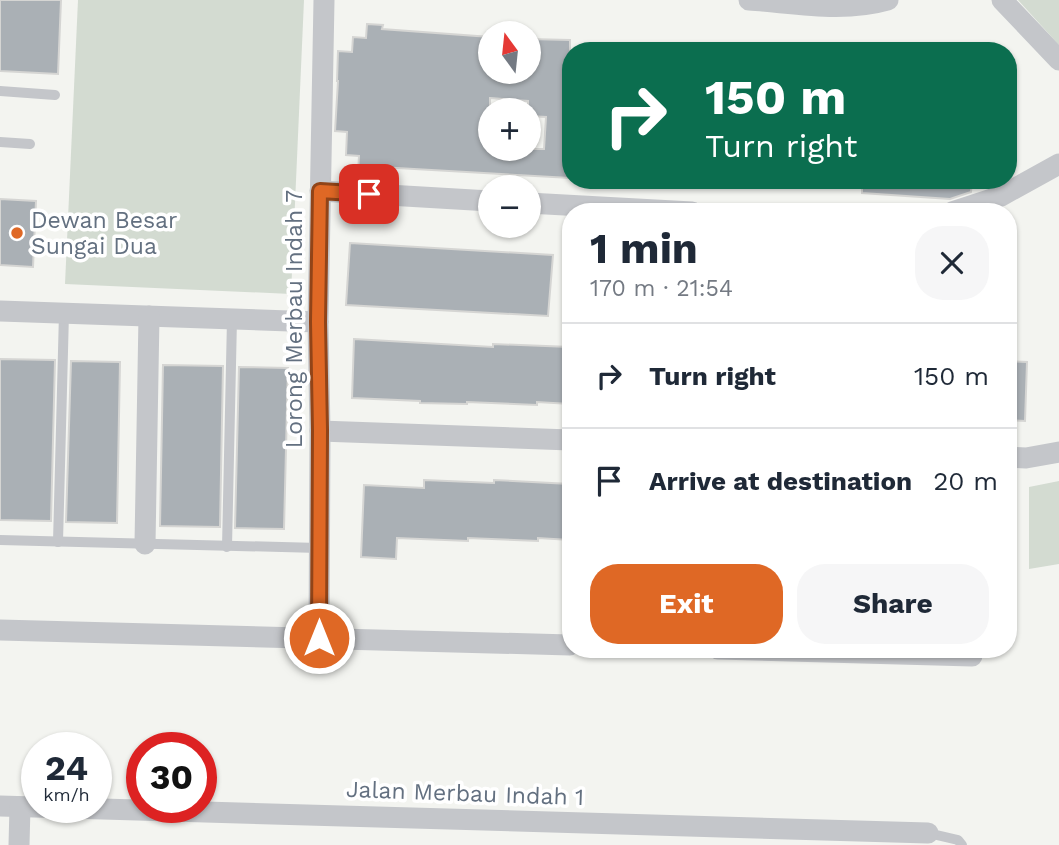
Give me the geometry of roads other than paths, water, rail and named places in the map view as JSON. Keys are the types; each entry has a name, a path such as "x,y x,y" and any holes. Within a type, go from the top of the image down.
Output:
{"street":[{"name":"Lorong Merbau Indah 7","path":"319,638 318,322 324,0"},
{"path":"749,0 848,7 888,0"},
{"path":"1002,0 1059,60"},
{"path":"1017,187 1059,164"},
{"path":"980,203 1014,189"},
{"path":"320,191 478,200"},
{"path":"541,204 562,205"},
{"path":"0,311 318,322"},
{"path":"145,544 149,316"},
{"path":"320,430 562,440"},
{"path":"1017,458 1059,452"},
{"path":"0,629 562,645"},
{"path":"10,806 19,845"},
{"name":"Jalan Merbau Indah 1","path":"10,806 928,833"}],"lane":[{"path":"0,91 55,96"},
{"path":"0,142 30,144"},
{"path":"58,542 64,313"},
{"path":"227,547 232,319"},
{"path":"0,540 319,548"},
{"path":"928,833 958,840 962,845"}],"place":[{"name":"Dewan Besar Sungai Dua","path":"17,233"}]}
